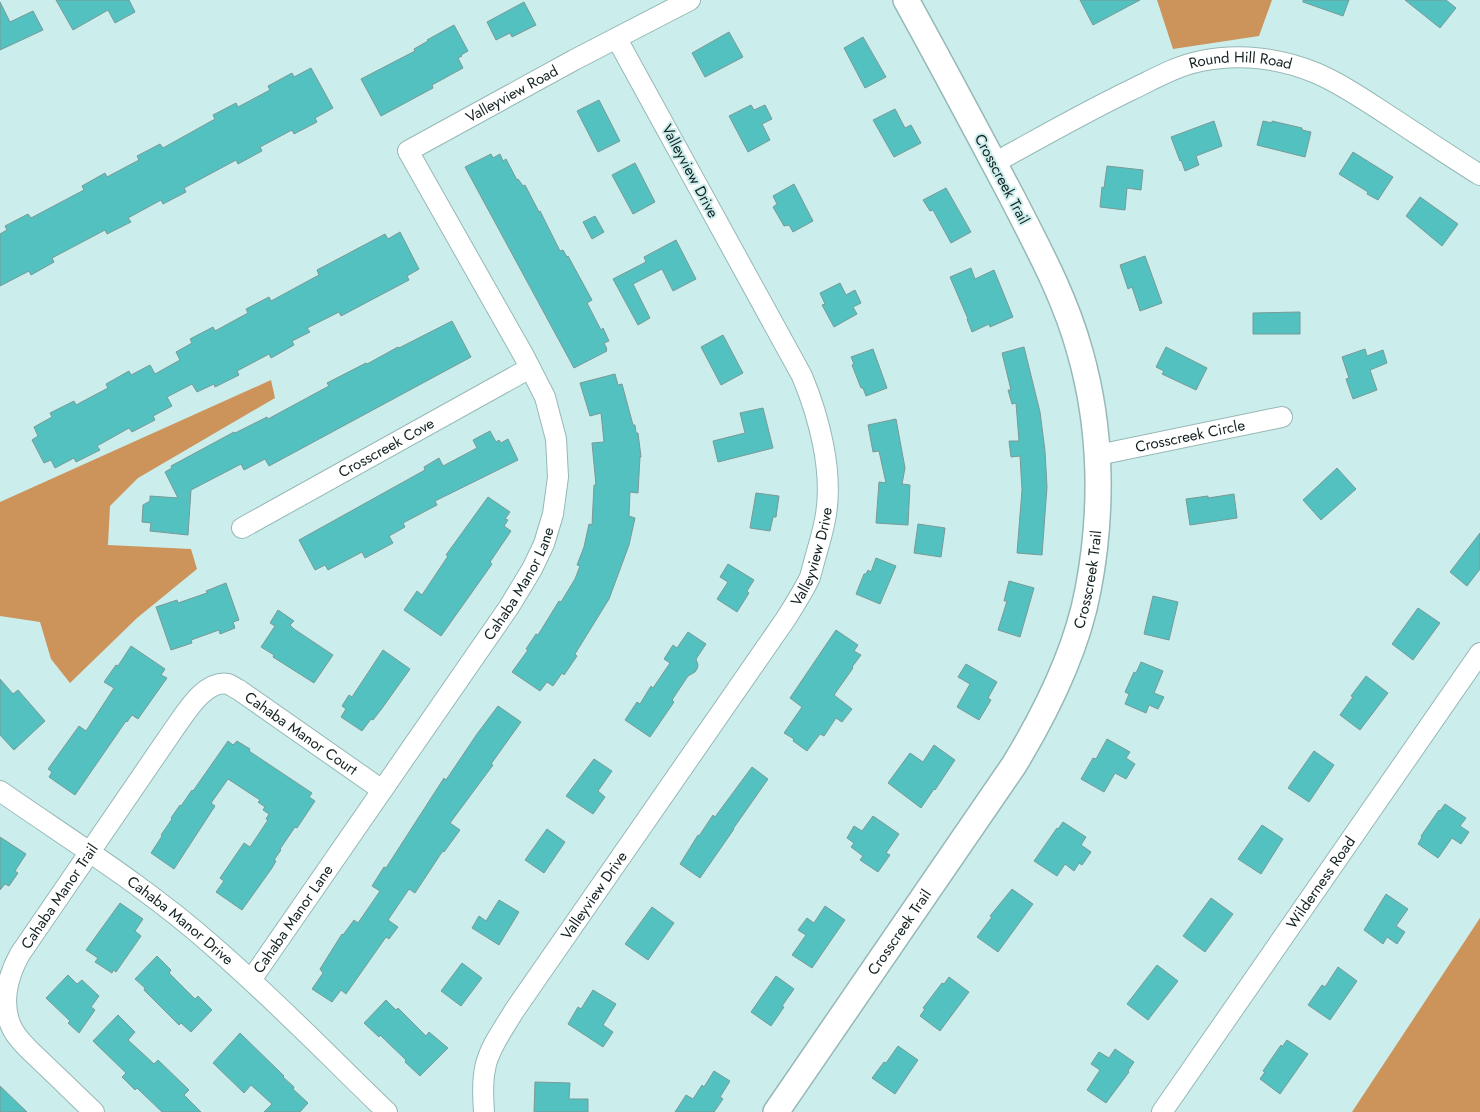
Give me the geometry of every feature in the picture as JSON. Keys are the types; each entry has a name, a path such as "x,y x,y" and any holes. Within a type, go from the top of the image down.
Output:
{"street":[{"path":"617,38 690,0"},
{"name":"Crosscreek Trail","path":"776,1112 1009,773 1034,733 1067,661 1080,622 1088,591 1097,525 1098,455 1092,408 1080,352 1067,310 1052,274 906,0"},
{"name":"Valleyview Road","path":"408,151 617,38"},
{"name":"Valleyview Drive","path":"484,1112 483,1090 486,1064 495,1041 785,620 810,576 822,536 826,512 827,483 823,447 814,406 802,376 617,38"},
{"name":"Round Hill Road","path":"994,163 1112,99 1172,70 1201,61 1229,57 1249,57 1294,65 1342,86 1480,175"},
{"name":"Cahaba Manor Lane","path":"251,980 509,607 532,569 544,544 553,514 558,477 556,439 545,397 408,151"},
{"name":"Crosscreek Cove","path":"242,528 530,368"},
{"name":"Crosscreek Circle","path":"1098,455 1282,417"},
{"name":"Wilderness Road","path":"1162,1112 1480,653"},
{"name":"Cahaba Manor Court","path":"217,685 227,684 239,690 382,790"},
{"name":"Cahaba Manor Trail","path":"94,1112 23,1044 13,1030 5,1003 8,978 20,954 174,729 204,691 217,685"},
{"name":"Cahaba Manor Drive","path":"0,791 168,908 214,946 387,1112"}],"shaded area":[{"path":"1157,0 1272,0 1259,36 1173,49"},
{"path":"271,380 275,398 138,478 110,506 108,545 191,549 197,569 137,618 70,683 51,659 40,622 0,616 0,502"},
{"path":"1480,918 1480,1112 1352,1112"}],"building":[{"path":"56,0 129,0 135,12 115,23 108,10 73,30"},
{"path":"1080,0 1140,0 1093,25"},
{"path":"1303,0 1349,0 1343,16 1303,2"},
{"path":"1405,0 1446,0 1456,8 1440,28"},
{"path":"0,2 10,22 33,11 43,30 0,50"},
{"path":"524,2 536,25 512,37 510,33 496,40 487,22"},
{"path":"454,25 468,51 458,58 463,68 432,85 433,88 381,116 361,79 415,51 414,49 427,40"},
{"path":"729,32 743,57 705,77 692,53"},
{"path":"863,37 886,77 865,88 844,48"},
{"path":"311,68 333,108 315,118 317,122 294,134 292,130 260,147 262,151 238,164 236,160 184,188 186,192 163,204 161,200 128,218 131,222 107,234 105,230 52,258 54,262 31,275 29,271 0,286 0,234 7,230 5,226 28,214 31,218 84,190 82,186 105,173 107,177 139,160 137,156 160,144 163,148 215,119 213,115 236,103 238,107 270,90 268,86 292,73 294,77"},
{"path":"599,100 620,141 598,152 577,111"},
{"path":"751,105 754,110 765,105 772,119 762,124 770,140 748,152 729,116"},
{"path":"895,109 905,128 911,125 921,143 894,157 873,120"},
{"path":"1214,121 1222,146 1196,156 1199,165 1185,171 1171,137"},
{"path":"1263,121 1272,123 1272,121 1311,132 1305,157 1257,145"},
{"path":"1353,152 1393,177 1378,200 1339,174"},
{"path":"491,154 493,158 500,154 503,161 506,159 517,180 523,186 525,185 560,251 563,250 568,256 592,300 587,303 609,341 604,343 607,351 574,368 465,167"},
{"path":"635,163 655,202 633,214 612,175"},
{"path":"1107,166 1143,170 1141,190 1127,188 1125,210 1100,207"},
{"path":"794,184 813,221 793,232 789,225 784,226 773,207 777,204 773,196"},
{"path":"946,188 971,232 951,243 933,210 930,211 923,200"},
{"path":"1420,197 1458,224 1442,246 1406,216"},
{"path":"595,216 604,232 592,239 583,222"},
{"path":"400,232 419,269 407,276 409,280 341,316 339,312 307,328 310,332 292,341 294,345 271,358 269,354 237,371 239,375 215,387 214,384 197,392 192,384 167,397 172,406 153,416 155,420 132,432 129,428 97,446 100,450 76,462 74,458 55,468 51,460 44,463 32,440 38,436 34,427 52,417 50,413 74,401 76,405 108,388 106,384 129,371 131,375 150,365 155,374 180,360 176,352 192,343 190,339 213,327 215,331 248,313 246,309 269,297 271,301 319,275 317,270 385,234 388,239"},
{"path":"676,240 696,279 673,291 662,269 633,284 650,318 638,325 613,279 646,262 644,257"},
{"path":"1145,256 1162,303 1140,311 1132,287 1128,289 1120,265"},
{"path":"971,268 975,279 994,270 1013,317 990,327 989,324 972,332 950,277"},
{"path":"840,283 846,295 855,290 861,303 853,307 857,314 834,327 822,305 825,304 820,293"},
{"path":"1300,312 1300,334 1253,334 1253,313"},
{"path":"452,321 471,357 269,466 265,459 244,470 241,464 191,490 188,535 150,531 151,523 142,522 143,505 150,501 150,496 178,498 165,472 172,468 171,466 234,432 267,417 268,419 329,386 327,383"},
{"path":"723,335 743,373 721,385 701,347"},
{"path":"1024,347 1040,412 1045,451 1047,487 1042,555 1017,553 1022,490 1020,456 1011,457 1009,441 1019,441 1016,403 1012,404 1008,390 1011,390 1002,353"},
{"path":"1166,347 1207,368 1196,390 1162,374 1164,371 1156,367"},
{"path":"873,349 887,388 866,396 852,365 854,364 851,357"},
{"path":"1365,349 1367,356 1383,350 1387,363 1370,370 1377,390 1353,399 1346,379 1349,378 1342,357"},
{"path":"615,374 618,385 622,384 633,425 635,425 636,433 638,433 641,457 638,493 630,492 629,516 635,518 629,545 609,599 575,654 577,656 564,675 562,673 553,686 547,682 540,691 512,672 575,579 580,566 577,565 584,547 589,524 592,525 594,485 596,485 592,443 604,442 601,413 590,416 580,383"},
{"path":"763,408 773,448 718,462 713,441 745,433 740,413"},
{"path":"896,419 905,468 902,484 910,485 908,525 876,523 879,482 886,483 879,451 873,452 868,425"},
{"path":"490,431 496,442 499,440 501,443 508,439 518,460 435,501 437,505 403,523 405,527 389,536 393,543 365,558 362,552 328,570 325,565 315,570 299,540 425,470 424,467 439,458 443,466 477,448 473,440"},
{"path":"1337,468 1356,489 1321,520 1303,500"},
{"path":"756,493 779,496 776,517 773,517 770,531 750,528"},
{"path":"1234,494 1237,518 1190,525 1186,499"},
{"path":"488,497 510,512 505,519 508,520 504,526 511,531 490,562 492,564 441,636 404,610 417,591 422,595 448,556 446,555"},
{"path":"918,524 945,528 941,557 914,553"},
{"path":"1480,533 1480,569 1467,586 1450,572"},
{"path":"876,558 896,566 880,604 856,594 864,574 868,570 871,572"},
{"path":"728,564 754,580 747,591 749,593 737,612 717,599 728,582 720,577"},
{"path":"1009,581 1034,588 1020,637 998,630 1007,601 1004,601"},
{"path":"226,583 239,620 233,622 235,628 220,634 219,630 191,640 192,643 171,650 156,607 177,600 178,603 207,593 206,591"},
{"path":"1153,596 1178,602 1169,640 1144,634"},
{"path":"1418,608 1440,623 1413,660 1392,644"},
{"path":"278,610 294,621 290,625 294,629 333,655 314,683 273,657 274,655 261,647 275,626 270,623"},
{"path":"836,630 858,645 854,651 861,655 834,695 852,709 842,722 836,718 824,736 820,734 807,751 784,733 802,707 790,698"},
{"path":"688,632 706,644 696,659 697,669 688,676 672,700 674,702 650,737 625,720 637,702 640,704 651,686 653,688 670,663 664,659 673,645 677,648"},
{"path":"131,646 165,669 161,675 167,678 138,719 132,715 126,721 75,795 49,777 52,772 48,769 79,726 86,731 114,688 104,682 116,665 118,666"},
{"path":"383,650 410,669 373,720 371,719 362,731 341,717 346,709 342,706 349,695 352,697"},
{"path":"1141,662 1163,671 1154,693 1164,697 1158,709 1149,705 1146,713 1125,704 1129,694 1125,692"},
{"path":"966,664 997,682 988,698 991,700 979,720 957,707 970,684 958,677"},
{"path":"1366,676 1388,693 1360,730 1340,715"},
{"path":"0,679 13,694 18,690 45,721 14,750 0,735"},
{"path":"498,706 521,722 491,764 493,765 450,823 460,830 440,855 415,893 409,889 388,920 398,927 389,939 386,937 346,994 341,990 332,1002 312,989 323,973 320,969 342,934 354,920 358,923 380,891 372,886 384,867 386,868 444,778 446,780"},
{"path":"1107,739 1130,752 1126,758 1135,764 1126,779 1115,773 1104,792 1081,779 1093,758 1096,759"},
{"path":"228,741 233,745 237,741 250,749 249,751 312,793 309,797 315,801 280,849 272,868 242,910 216,892 224,881 220,878 244,843 250,847 268,820 266,819 269,814 263,810 265,807 258,802 260,800 228,779 211,803 215,806 174,869 151,853 171,818 193,791"},
{"path":"934,745 955,760 921,808 888,783 910,753 923,762"},
{"path":"1314,751 1334,765 1309,802 1288,788"},
{"path":"594,759 612,771 598,791 605,797 593,814 566,796"},
{"path":"752,767 768,779 700,878 680,864 698,835 713,815 715,817"},
{"path":"1445,804 1466,818 1460,826 1469,832 1461,844 1452,838 1438,858 1418,844 1421,836"},
{"path":"873,816 899,834 886,853 890,855 878,872 860,860 863,856 851,847 854,843 847,838 854,826 862,831"},
{"path":"1063,822 1086,837 1081,845 1091,852 1082,865 1079,863 1074,871 1065,864 1057,876 1034,861"},
{"path":"1262,825 1283,839 1261,874 1238,859"},
{"path":"547,829 565,842 544,873 525,860"},
{"path":"0,837 26,854 15,871 18,873 9,886 5,884 0,890"},
{"path":"1012,889 1033,904 998,952 977,937 992,917 990,916"},
{"path":"1386,894 1408,909 1396,926 1405,932 1397,944 1387,937 1383,944 1364,930"},
{"path":"1211,898 1233,914 1205,952 1183,936"},
{"path":"499,900 519,912 499,945 472,928 479,916 486,921"},
{"path":"120,903 143,919 135,931 141,936 116,972 113,970 112,973 95,962 98,958 86,950"},
{"path":"825,906 845,920 812,968 792,955 806,935 798,930 807,918 814,923"},
{"path":"652,907 674,923 648,960 625,944"},
{"path":"157,956 171,970 169,973 195,999 198,996 212,1010 191,1032 181,1023 179,1025 135,979"},
{"path":"462,963 482,978 461,1006 441,991"},
{"path":"1157,965 1178,981 1148,1020 1127,1004"},
{"path":"1338,967 1357,981 1330,1020 1308,1005 1322,985 1325,987"},
{"path":"68,975 77,984 82,980 99,996 91,1007 95,1010 79,1033 68,1023 70,1021 46,998"},
{"path":"776,976 794,989 771,1026 751,1012"},
{"path":"949,977 969,992 940,1031 920,1016 925,1009 923,1008 942,983 944,984"},
{"path":"593,990 616,1004 603,1025 613,1032 603,1047 568,1024 578,1007 581,1009"},
{"path":"386,1000 396,1010 398,1008 426,1036 429,1032 448,1048 420,1076 380,1035 379,1037 364,1023"},
{"path":"118,1015 135,1032 128,1040 154,1064 158,1060 189,1090 184,1095 201,1112 162,1112 137,1088 135,1090 122,1077 126,1073 93,1041"},
{"path":"240,1033 284,1076 294,1087 293,1089 308,1103 300,1112 264,1112 272,1104 251,1085 244,1093 213,1063"},
{"path":"1287,1040 1308,1054 1280,1094 1260,1079 1265,1072 1263,1071 1281,1045 1282,1047"},
{"path":"898,1046 918,1060 895,1094 872,1078"},
{"path":"1115,1049 1134,1062 1129,1072 1106,1103 1087,1090 1100,1070 1091,1064 1099,1052 1109,1058"},
{"path":"714,1071 730,1081 720,1097 723,1099 714,1112 675,1112 686,1095 693,1099 702,1085 704,1087"},
{"path":"535,1082 570,1083 569,1099 588,1099 588,1112 534,1112"},
{"path":"0,1086 27,1112 0,1112"}]}
